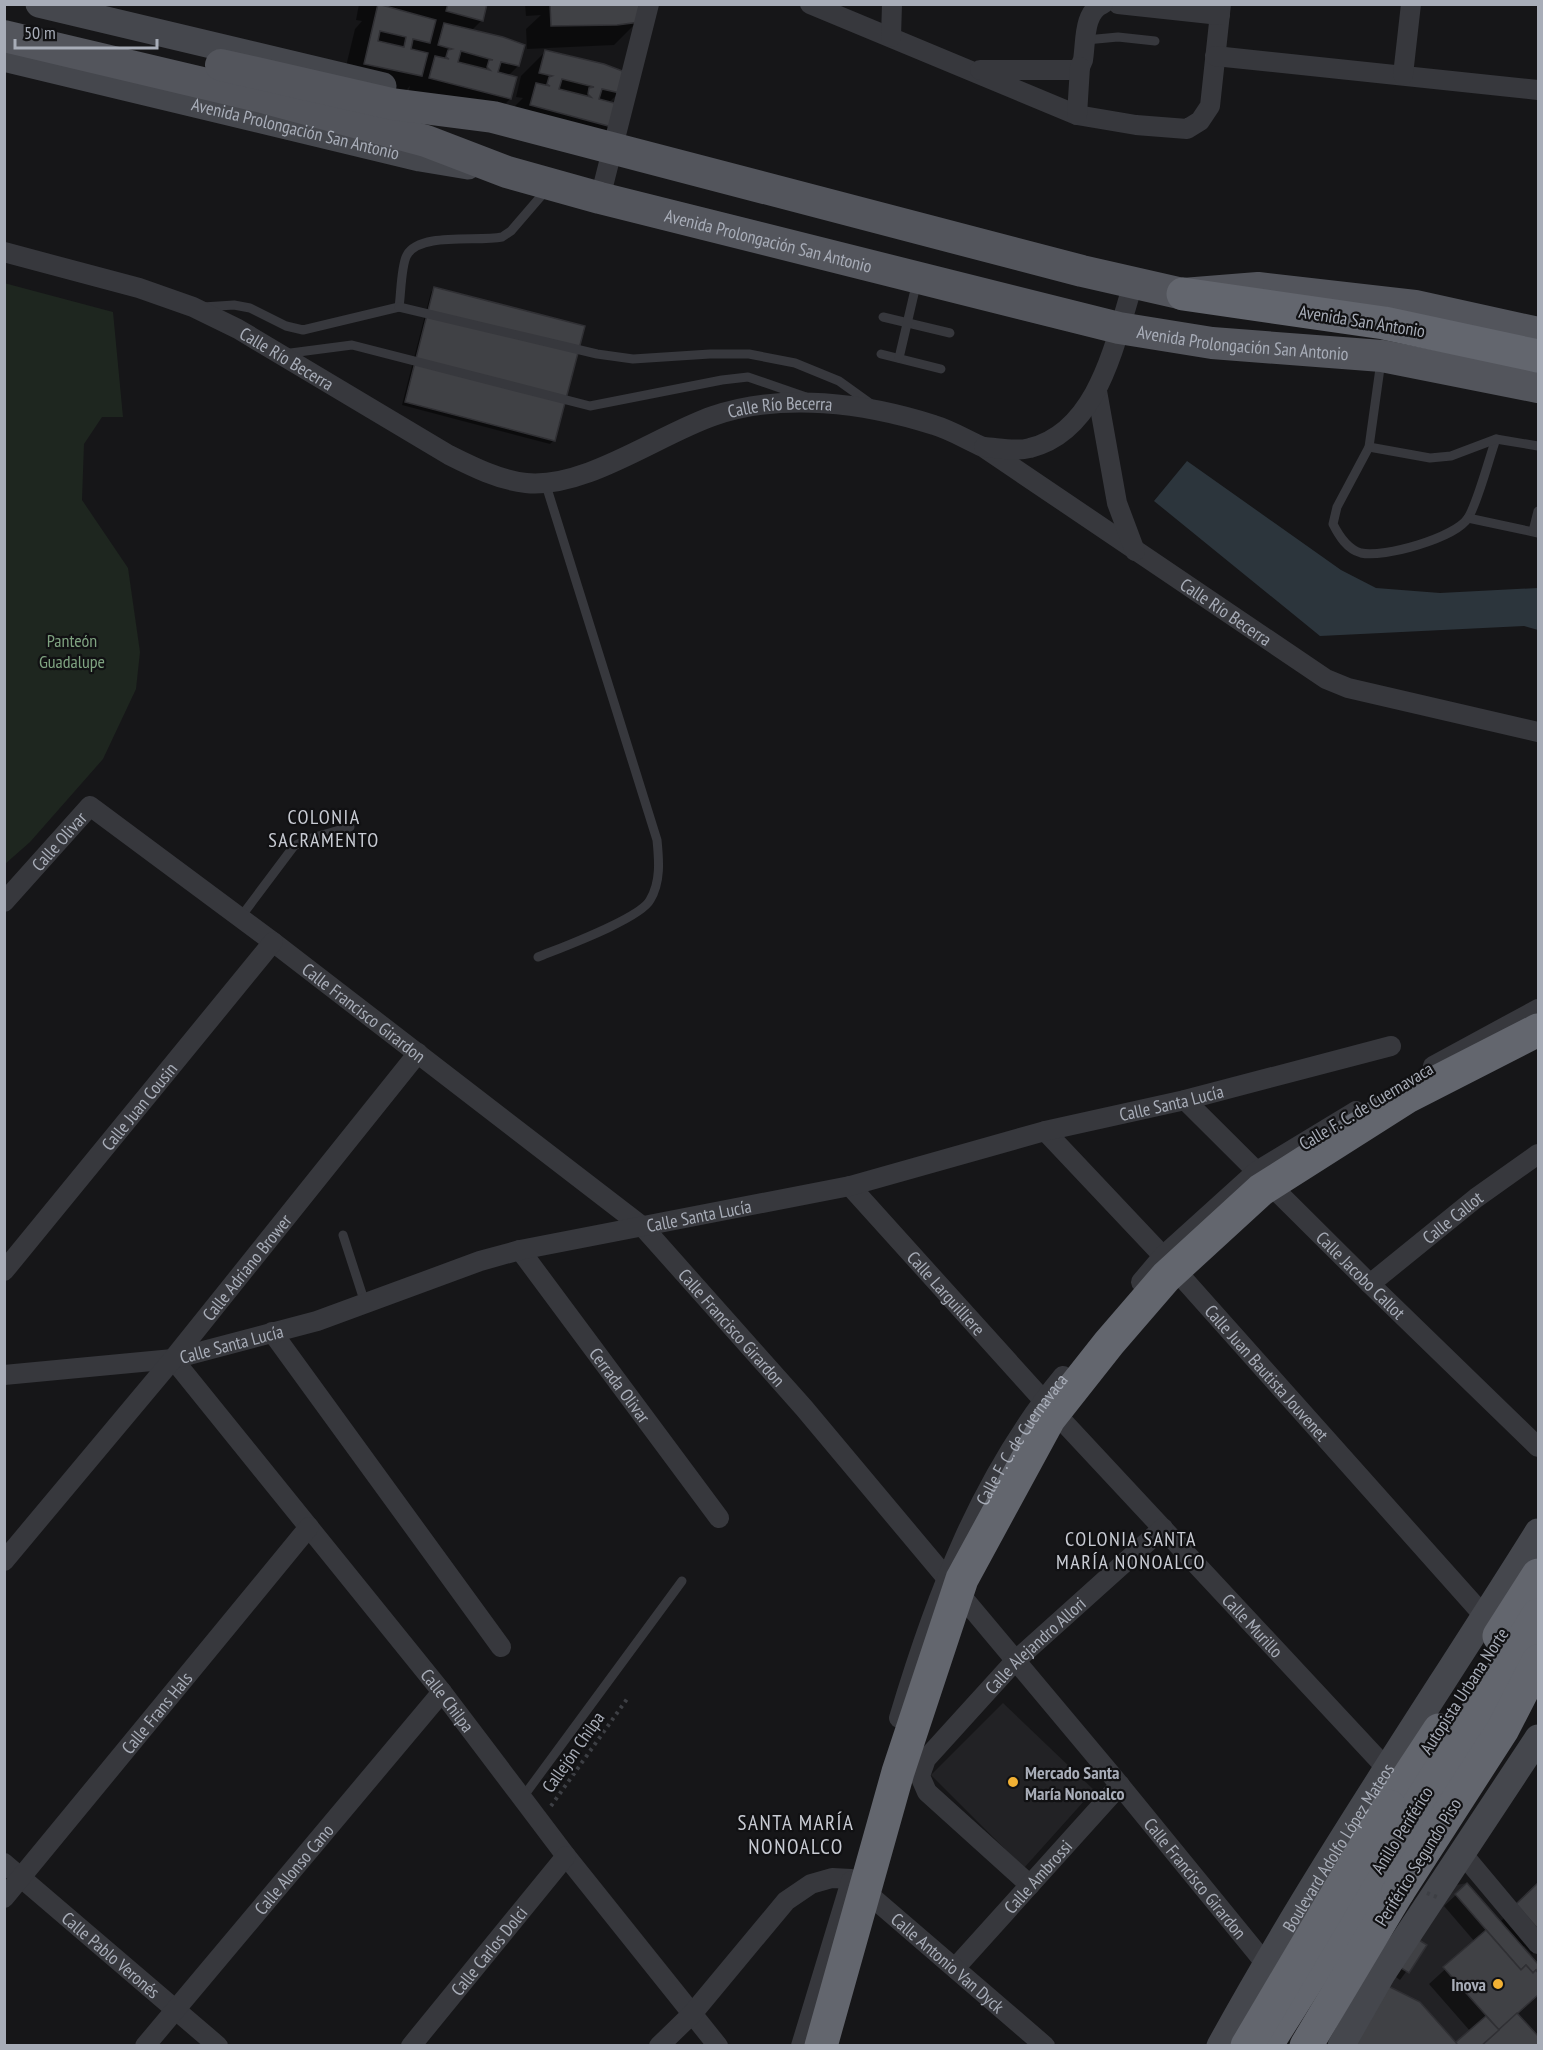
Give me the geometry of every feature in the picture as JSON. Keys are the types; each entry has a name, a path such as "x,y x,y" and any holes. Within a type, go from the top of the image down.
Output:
{"highway":[{"name":"Avenida San Antonio","path":"1183,294 1384,323 1539,356"},
{"path":"821,2046 898,1772 962,1579 1049,1419 1109,1343 1166,1277 1261,1190 1407,1097 1539,1030"},
{"name":"Autopista Urbana Norte","path":"1247,2046 1389,1806 1539,1575"},
{"name":"Anillo Periférico","path":"1266,2046 1539,1615"},
{"path":"1503,1729 1539,1662"},
{"name":"Anillo Periférico","path":"1293,2046 1413,1846 1539,1662"},
{"name":"Periférico Segundo Piso","path":"1306,2046 1398,1892 1503,1729 1539,1683"},
{"path":"1328,2046 1358,1992 1398,1892"},
{"path":"1240,2046 1300,1990"}],"main road":[{"path":"4,16 392,104 493,117 1133,284 1183,294 1258,288 1415,306 1539,333"},
{"path":"4,36 266,98 426,141 507,172"},
{"name":"Avenida Prolongación San Antonio","path":"507,172 600,198 1119,328 1212,343 1382,356 1539,387"}],"street":[{"path":"39,4 385,87 493,117"},
{"path":"600,198 649,4"},
{"path":"810,4 974,70 1077,115 1136,125 1187,129 1200,121 1210,106 1220,10 1118,4"},
{"path":"891,37 892,4"},
{"path":"1077,115 1080,67 1089,17 1094,9 1103,4"},
{"path":"1403,75 1411,4"},
{"path":"1215,56 1539,90"},
{"name":"Avenida Prolongación San Antonio","path":"4,58 420,158 507,172"},
{"path":"974,70 1074,70 1080,67"},
{"name":"Calle Río Becerra","path":"4,252 139,288 193,307 238,328 449,455 486,473 526,483 561,481 614,461 714,416 770,405 820,402 881,411 936,425 983,447 1326,679 1348,688 1539,732"},
{"path":"983,447 1017,450 1041,445 1070,425 1097,391 1133,284"},
{"path":"1097,391 1116,503 1135,551"},
{"name":"Calle Olivar","path":"4,902 90,806"},
{"name":"Calle Francisco Girardon","path":"90,806 273,942 643,1227 804,1408 946,1576 1265,1964"},
{"name":"Calle Juan Cousin","path":"4,1271 273,942"},
{"name":"Calle F. C. de Cuernavaca","path":"801,2046 914,1670 946,1576 991,1483 1043,1400 1163,1256 1257,1172 1401,1083 1539,1009"},
{"name":"Calle Santa Lucía","path":"4,1375 173,1359 317,1321 480,1261 520,1250 850,1186 1045,1131 1185,1100 1391,1046"},
{"name":"Calle Adriano Brower","path":"4,1561 173,1359 418,1053"},
{"name":"Calle Jacobo Callot","path":"1185,1100 1370,1284 1539,1447"},
{"name":"Calle Juan Bautista Jouvenet","path":"1045,1131 1163,1256 1485,1617"},
{"name":"Calle Callot","path":"1370,1284 1476,1198 1539,1154"},
{"name":"Calle Larguilliere","path":"850,1186 1043,1400"},
{"name":"Cerrada Olivar","path":"520,1250 719,1518"},
{"path":"272,1332 501,1647"},
{"name":"Calle Chilpa","path":"173,1359 442,1692 566,1856 718,2046"},
{"name":"Calle Murillo","path":"1043,1400 1388,1770"},
{"name":"Calle Frans Hals","path":"4,1898 309,1527"},
{"name":"Calle Alejandro Allori","path":"1030,1885 927,1792 920,1776 926,1760 1015,1661 1163,1528"},
{"name":"Boulevard Adolfo López Mateos","path":"1220,2046 1319,1872 1388,1770 1539,1532"},
{"name":"Calle Alonso Cano","path":"145,2046 442,1692"},
{"path":"1341,2046 1382,1974 1539,1738"},
{"name":"Calle Ambrossi","path":"956,1967 1120,1785"},
{"path":"1461,1852 1539,1944"},
{"name":"Calle Carlos Dolci","path":"411,2046 566,1856"},
{"name":"Calle Pablo Veronés","path":"4,1863 23,1877 174,2011 218,2046"},
{"path":"659,2046 692,2014 786,1901 810,1884 832,1878 851,1879"},
{"name":"Calle Antonio Van Dyck","path":"851,1879 956,1967 1045,2046"}],"lane":[{"path":"1086,40 1118,37 1155,41"},
{"path":"399,307 406,256 415,246 430,241 502,237 511,231 551,184"},
{"path":"899,358 918,279"},
{"path":"193,307 234,305 250,308 286,326 303,330 399,307 597,354 633,359 749,354 795,363 839,381 881,411"},
{"path":"883,317 950,333"},
{"path":"281,354 352,345 590,406 748,377 820,402"},
{"path":"881,354 942,369"},
{"path":"1382,356 1369,447 1337,507 1333,524 1341,540 1359,552 1379,555 1455,531 1468,518 1496,439"},
{"path":"1369,447 1430,458 1451,456 1496,439 1539,446"},
{"path":"538,957 623,921 650,902 659,870 657,840 545,482"},
{"path":"1468,518 1536,532 1539,512"},
{"path":"240,918 294,846 351,827"},
{"path":"343,1234 365,1303"},
{"path":"523,1797 682,1581"}],"path":[{"name":"Callejón Chilpa","path":"541,1820 627,1699"}],"shaded area":[{"path":"1187,461 1341,570 1376,588 1440,593 1538,588 1538,630 1524,626 1320,636 1154,501"},
{"name":"Mercado Santa María Nonoalco","path":"1003,1703 1094,1790 1024,1868 931,1775"},
{"path":"1467,1883 1538,1964 1538,1995 1481,2045 1458,2045 1420,2002 1386,1985 1451,1886"}],"green space":[{"name":"Panteón Guadalupe","path":"4,283 113,312 123,417 102,417 84,444 82,500 128,568 140,652 136,689 103,759 30,842 5,864"}],"building":[{"path":"378,4 436,20 430,43 413,39 411,49 428,53 422,76 364,64","holes":["380,31 406,37 404,47 378,41"]},
{"path":"448,4 487,4 483,21 446,11"},
{"path":"550,4 639,4 640,22 617,25 551,26"},
{"path":"444,23 503,37 525,45 519,66 501,62 498,72 517,77 511,99 429,78 435,56 449,59 446,57 448,50 452,49 438,45","holes":["461,51 493,60 489,60 487,67 490,70 458,62"]},
{"path":"545,50 604,64 625,72 620,93 602,89 599,99 618,104 612,127 530,105 536,83 550,86 547,84 549,77 552,76 539,73","holes":["562,79 594,87 589,88 588,94 591,97 559,89"]},
{"path":"434,287 585,326 555,441 405,402"},
{"path":"1467,1883 1538,1964 1538,1973 1536,1970 1533,1973 1526,1965 1521,1970 1455,1894"},
{"path":"1538,1883 1538,1929 1516,1904"},
{"name":"Inova","path":"1486,1930 1521,1970 1526,1965 1533,1973 1536,1970 1538,1973 1538,1995 1499,2030 1443,1967"},
{"name":"Inova","path":"1416,1938 1427,1945 1409,1973 1398,1966"},
{"path":"1386,1985 1420,2002 1459,2046 1351,2046"},
{"path":"1517,2013 1538,2036 1538,2046 1481,2046"},
{"path":"1486,2016 1499,2030 1481,2046 1458,2046 1456,2042"}],"place":[{"name":"Mercado Santa María Nonoalco","path":"1013,1782"},
{"name":"Inova","path":"1498,1984"}],"district":[{"name":"COLONIA SACRAMENTO","path":"324,828"},
{"name":"COLONIA SANTA MARÍA NONOALCO","path":"1131,1550"},
{"name":"SANTA MARÍA NONOALCO","path":"796,1834"}]}
